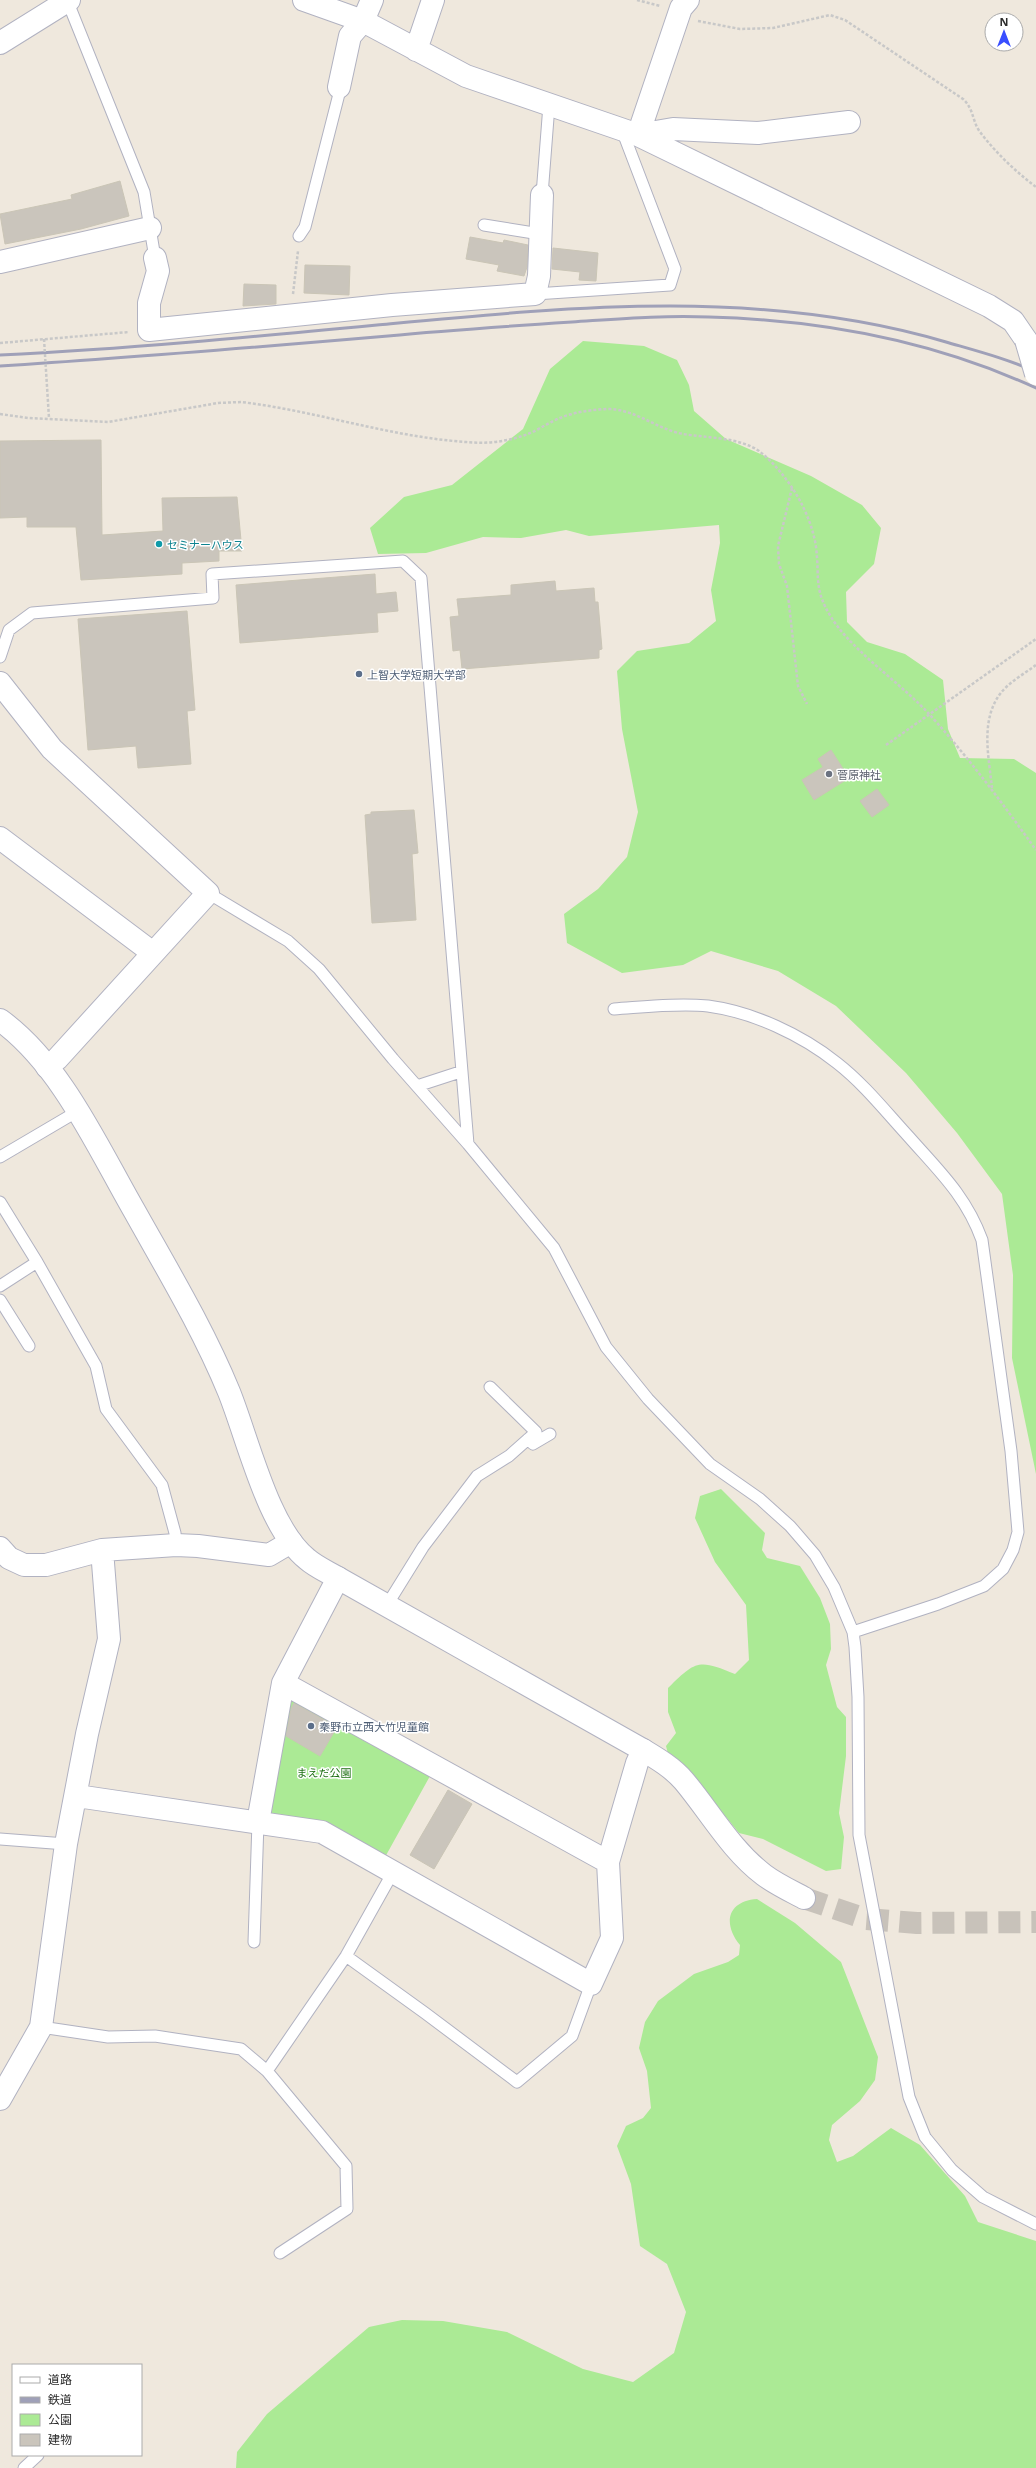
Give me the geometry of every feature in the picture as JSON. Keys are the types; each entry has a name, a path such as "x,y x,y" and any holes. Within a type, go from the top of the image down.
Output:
{"street":[{"path":"0,43 68,0"},
{"path":"304,0 363,21 466,76 630,132 989,306 1013,321 1026,340 1036,374"},
{"path":"339,87 350,36 363,21 372,0"},
{"path":"416,50 433,0"},
{"path":"630,132 683,8"},
{"path":"630,132 673,129 758,133 849,122"},
{"path":"155,258 158,271 149,302 149,330 392,305 535,294 539,276 542,195"},
{"path":"0,262 150,228"},
{"path":"0,683 52,749 208,893 57,1060 47,1067"},
{"path":"0,838 153,953"},
{"path":"0,1020 12,1028 47,1067 78,1111 200,1328 229,1392 272,1508 291,1542 307,1559 338,1578 671,1767 684,1781 711,1818 764,1875 804,1898"},
{"path":"0,1548 9,1558 24,1565 46,1565 102,1550 176,1545 198,1546 269,1555 291,1542"},
{"path":"0,2099 41,2027 66,1844 77,1796 87,1734 109,1639 102,1550"},
{"path":"258,1822 283,1683 338,1578"},
{"path":"283,1683 608,1862"},
{"path":"77,1796 322,1832 392,1874 591,1984 612,1938 608,1862 637,1762 643,1750"}],"lane":[{"path":"68,0 144,192 155,258"},
{"path":"300,236 305,227 340,90 339,87"},
{"path":"542,195 549,105"},
{"path":"535,294 670,285 675,268 630,132"},
{"path":"484,225 540,234"},
{"path":"0,657 9,630 32,613 213,598 212,574 403,561 421,578 460,1072 468,1144"},
{"path":"208,893 288,941 319,968 392,1060 468,1144 554,1248 606,1347 648,1399 710,1464 760,1499 790,1526 815,1555 834,1586 853,1632 858,1697 859,1835 909,2097 925,2137 952,2170 982,2197 1036,2224"},
{"path":"614,1009 650,1006 707,1006 744,1014 781,1029 822,1052 838,1063 886,1113 961,1196 974,1219 982,1240 1012,1451 1018,1532 1003,1569 984,1586 938,1604 853,1632"},
{"path":"417,1086 460,1072"},
{"path":"0,1157 78,1111"},
{"path":"0,1202 37,1262 96,1366 106,1410 162,1485 175,1533 176,1545"},
{"path":"0,1286 37,1262"},
{"path":"0,1300 29,1346"},
{"path":"387,1605 423,1547 477,1476 509,1456 536,1432 490,1388"},
{"path":"528,1439 533,1444 550,1434"},
{"path":"254,1942 258,1822"},
{"path":"0,1839 66,1844"},
{"path":"267,2071 346,1956 392,1874"},
{"path":"346,1956 517,2082 572,2036 591,1984"},
{"path":"41,2027 108,2037 155,2036 241,2049 267,2071 346,2166 347,2209 280,2252"},
{"path":"24,2468 37,2456"}],"path":[{"path":"683,8 740,29 773,28 830,15 845,20 963,99 971,106 979,131 1014,170 1036,187"},
{"path":"290,316 300,236"},
{"path":"0,343 104,335"},
{"path":"44,339 49,418"},
{"path":"0,414 108,422 218,403 241,402 431,439 470,442 497,442 524,435 565,416 582,411 608,408 633,412 670,432 744,444 757,450 772,463 792,488 806,513 813,532 818,561 818,589 832,619 929,714 992,788 1036,850"},
{"path":"792,488 778,546 779,564 787,586 798,686 807,704"},
{"path":"886,745 1036,639"},
{"path":"992,788 987,738 990,715 999,695 1036,665"}],"green space":[{"path":"583,341 644,346 677,360 689,385 694,411 726,439 811,476 862,505 881,528 874,564 846,592 847,622 867,642 905,654 943,680 948,729 960,758 1014,759 1036,773 1036,1474 1012,1358 1013,1275 1002,1194 957,1133 906,1073 836,1006 778,971 711,951 683,965 622,973 567,943 564,914 598,889 627,857 638,812 622,729 617,671 637,651 689,643 716,621 711,590 720,543 719,525 589,536 566,530 521,538 483,537 426,553 378,554 370,528 404,497 452,485 523,429 550,369"},
{"path":"721,1489 765,1533 762,1550 767,1558 800,1566 820,1598 830,1624 831,1649 826,1665 837,1707 846,1717 846,1756 839,1813 844,1837 841,1869 826,1871 763,1839 739,1833 726,1817 671,1765 666,1746 676,1733 668,1712 668,1688 692,1667 705,1664 735,1674 749,1660 746,1605 715,1562 695,1518 700,1496"},
{"name":"まえだ公園","path":"295,1697 430,1776 384,1859 274,1817 267,1809 284,1701"},
{"path":"757,1899 795,1923 841,1962 878,2057 875,2080 860,2101 832,2125 829,2140 837,2162 853,2156 891,2128 920,2145 965,2196 978,2222 1036,2241 1036,2468 236,2468 237,2452 267,2414 369,2327 402,2320 443,2321 507,2332 583,2369 633,2382 674,2353 686,2312 667,2264 640,2246 631,2184 617,2146 626,2126 643,2118 651,2108 647,2071 639,2048 645,2022 658,2001 694,1974 728,1962 739,1955 740,1945 734,1937 731,1929 731,1914 740,1904"}],"building":[{"path":"120,181 129,216 81,229 5,244 0,214 72,199 71,195"},
{"path":"470,237 503,243 504,240 528,245 527,267 524,276 497,271 499,265 466,259"},
{"path":"553,248 598,253 596,281 579,280 580,272 552,269"},
{"path":"305,265 350,266 349,295 304,293"},
{"path":"244,284 276,285 276,304 243,306"},
{"path":"101,440 102,535 163,531 162,498 237,497 242,551 219,551 219,561 182,563 182,574 81,580 76,527 27,527 27,517 0,518 0,441"},
{"path":"375,574 376,594 396,592 398,611 377,613 378,632 240,643 236,585"},
{"path":"555,581 556,591 594,588 595,602 598,602 602,649 599,650 599,658 462,669 460,650 453,651 450,617 459,616 457,599 511,595 511,585"},
{"path":"187,611 195,710 187,711 191,764 138,768 136,746 88,750 78,619"},
{"name":"菅原神社","path":"831,750 849,778 814,800 802,780 823,767 818,759"},
{"path":"877,789 889,805 872,817 860,801"},
{"path":"414,810 418,853 412,854 416,920 372,923 365,815 371,814 371,812"},
{"name":"秦野市立西大竹児童館","path":"294,1703 337,1727 320,1756 286,1736 291,1709"},
{"path":"448,1790 472,1804 434,1869 410,1855"}],"tunnel":[{"path":"804,1898 866,1919 917,1923 1036,1922"}],"railway":[{"path":"0,355 189,342 520,312 664,306 735,308 806,314 876,325 981,352 1036,372"},
{"path":"0,366 503,327 640,318 692,317 751,319 793,323 835,328 876,336 958,358 1036,388"}],"place":[{"name":"セミナーハウス","path":"159,544"},
{"name":"上智大学短期大学部","path":"359,674"},
{"name":"菅原神社","path":"829,774"},
{"name":"秦野市立西大竹児童館","path":"311,1726"}]}
